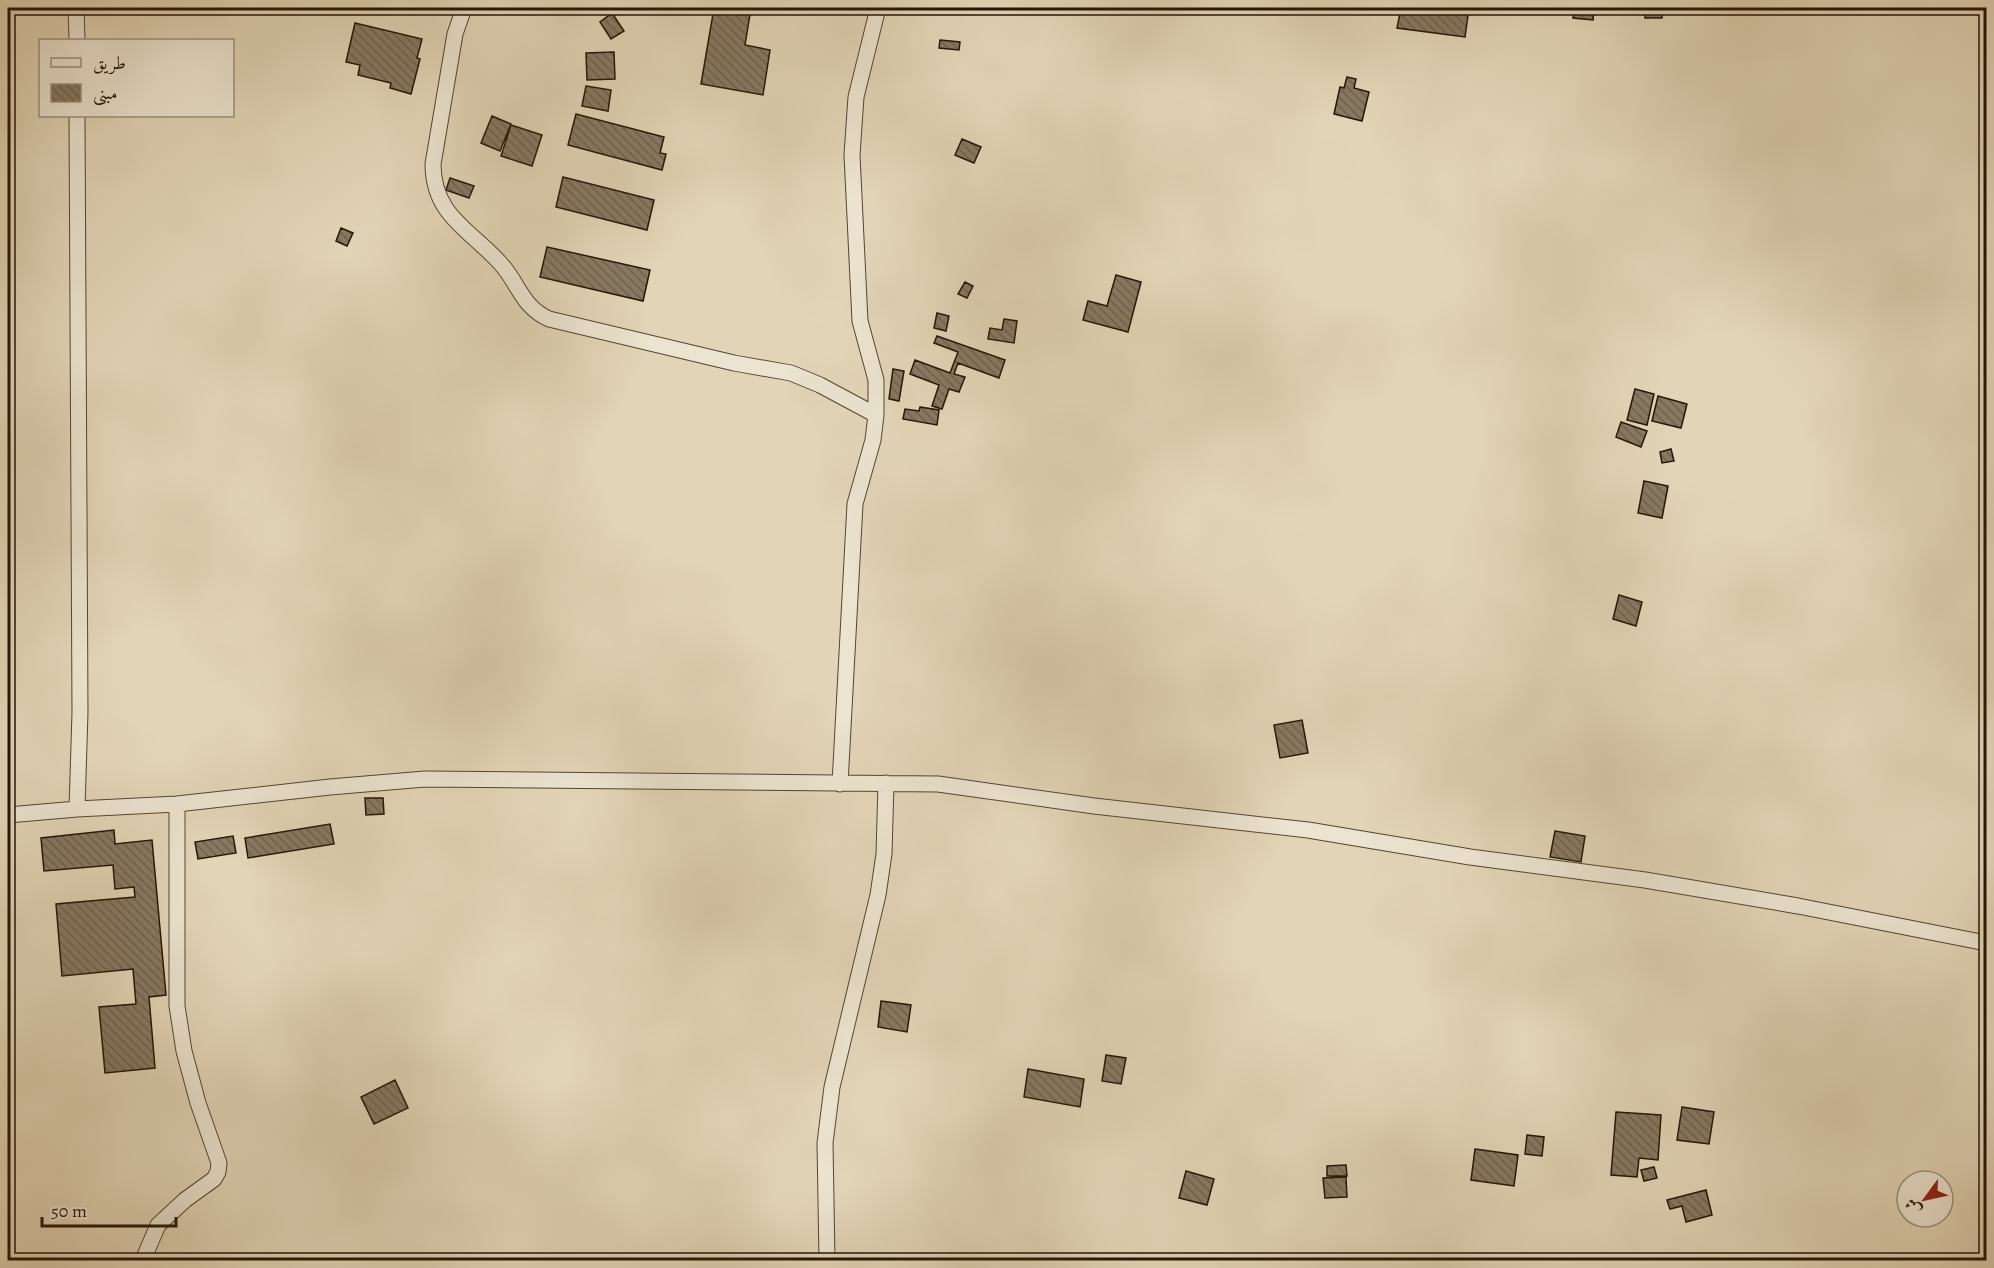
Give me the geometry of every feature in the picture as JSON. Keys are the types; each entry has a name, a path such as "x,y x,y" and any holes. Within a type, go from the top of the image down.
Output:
{"street":[{"path":"76,8 76,39"},
{"path":"464,8 455,34 433,164 433,180 438,195 447,210 463,230 502,266 532,310 556,321 734,363 791,373 820,385 876,415"},
{"path":"840,784 855,504 873,440 876,415 876,380 860,321 852,155 856,97 878,8"},
{"path":"77,117 81,712 78,809"},
{"path":"8,815 177,804 425,779 938,784 1094,806 1308,830 1470,856 1645,880 1798,906 1986,943"},
{"path":"827,1260 825,1143 832,1087 878,895 884,854 886,783"},
{"path":"143,1260 158,1225 185,1200 214,1179 219,1163 198,1103 184,1051 177,1006 177,804"}],"building":[{"path":"714,8 751,8 745,45 770,50 763,95 701,84"},
{"path":"1401,8 1469,8 1465,37 1397,28"},
{"path":"1486,8 1516,8 1487,11"},
{"path":"1574,8 1594,8 1593,20 1573,18"},
{"path":"1594,8 1642,8 1641,13"},
{"path":"1645,8 1662,8 1662,18 1645,18"},
{"path":"612,13 624,31 611,39 600,22"},
{"path":"355,23 422,39 417,58 420,59 411,94 390,88 391,83 358,75 360,65 346,62"},
{"path":"940,40 960,42 959,50 939,48"},
{"path":"614,52 615,79 587,80 586,53"},
{"path":"1347,77 1356,79 1354,88 1369,92 1362,121 1334,114 1340,87 1344,88"},
{"path":"586,86 611,90 608,111 582,106"},
{"path":"576,114 664,137 660,153 666,154 662,170 568,145"},
{"path":"492,116 511,124 500,151 481,143"},
{"path":"511,125 542,135 532,166 501,156"},
{"path":"962,139 981,147 974,163 955,155"},
{"path":"563,177 654,200 647,230 556,207"},
{"path":"450,178 474,186 469,198 446,190"},
{"path":"341,228 353,233 347,246 336,241"},
{"path":"547,247 650,270 643,301 540,277"},
{"path":"1116,275 1141,282 1128,332 1083,320 1088,301 1107,306"},
{"path":"965,282 973,286 967,298 958,294"},
{"path":"937,313 949,316 946,331 934,328"},
{"path":"1004,319 1017,321 1014,343 988,339 990,328 1002,330"},
{"path":"937,336 1005,360 999,378 958,363 954,374 965,377 959,392 949,389 942,409 932,406 939,385 910,374 915,360 950,373 958,352 934,343"},
{"path":"893,369 904,371 899,401 889,399"},
{"path":"1635,389 1654,394 1647,425 1627,420"},
{"path":"1658,396 1687,404 1681,428 1652,421"},
{"path":"920,407 939,410 937,425 903,419 905,409 919,411"},
{"path":"1621,422 1647,431 1641,447 1616,437"},
{"path":"1671,449 1674,461 1662,463 1660,452"},
{"path":"1644,481 1668,486 1662,518 1638,513"},
{"path":"1619,595 1642,602 1636,626 1613,619"},
{"path":"1302,720 1308,753 1280,758 1274,725"},
{"path":"365,798 383,798 384,814 366,815"},
{"path":"330,824 334,844 248,858 245,838"},
{"path":"114,830 115,844 152,840 166,995 149,997 155,1068 105,1073 99,1007 136,1004 133,969 62,976 56,904 135,897 134,887 115,889 113,865 44,871 41,838"},
{"path":"1555,831 1585,836 1581,862 1550,857"},
{"path":"233,836 236,853 198,859 195,842"},
{"path":"881,1001 911,1005 907,1032 878,1027"},
{"path":"1106,1055 1126,1058 1121,1084 1102,1081"},
{"path":"1028,1069 1084,1079 1080,1107 1024,1097"},
{"path":"395,1080 408,1108 374,1124 361,1097"},
{"path":"1682,1107 1714,1112 1709,1144 1677,1140"},
{"path":"1616,1112 1661,1115 1658,1160 1639,1158 1637,1177 1611,1175"},
{"path":"1527,1135 1544,1137 1542,1156 1525,1154"},
{"path":"1475,1149 1518,1155 1514,1186 1471,1180"},
{"path":"1346,1165 1347,1176 1327,1176 1327,1166"},
{"path":"1654,1167 1657,1178 1644,1181 1641,1170"},
{"path":"1186,1171 1214,1179 1207,1205 1179,1198"},
{"path":"1346,1177 1347,1197 1325,1198 1323,1178"},
{"path":"1706,1190 1712,1215 1686,1222 1682,1206 1670,1209 1667,1200"}]}
